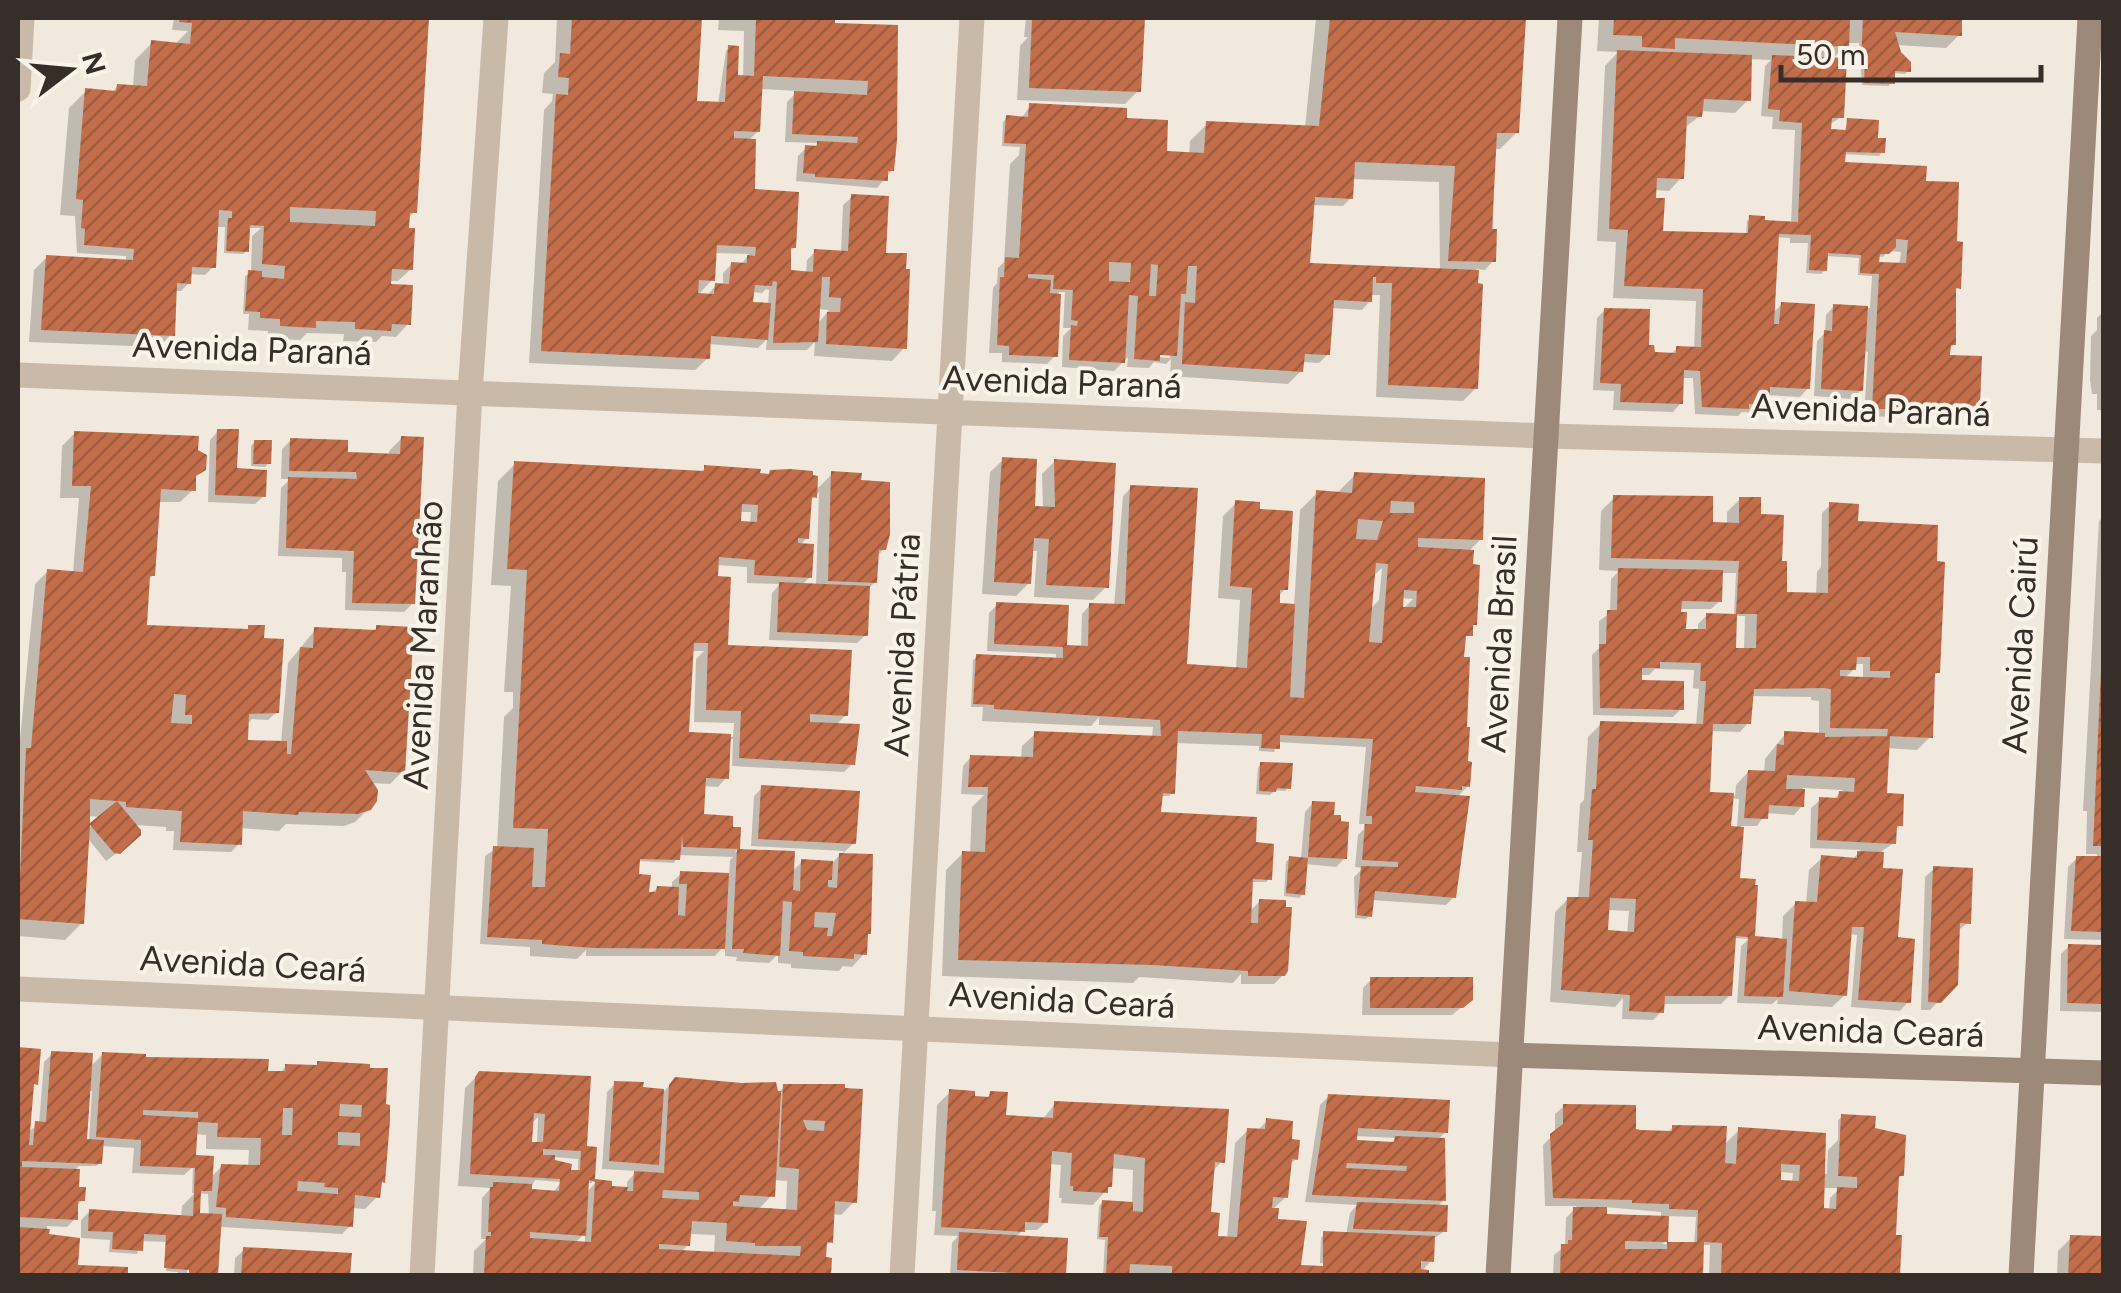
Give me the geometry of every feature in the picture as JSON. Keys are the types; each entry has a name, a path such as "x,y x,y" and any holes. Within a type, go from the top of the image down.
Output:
{"main road":[{"name":"Avenida Brasil","path":"1498,1276 1570,18"},
{"name":"Avenida Cairú","path":"2021,1276 2090,18"},
{"name":"Avenida Ceará","path":"1510,1055 2104,1073"}],"street":[{"path":"18,88 22,18"},
{"name":"Avenida Maranhão","path":"422,1276 470,393 496,18"},
{"name":"Avenida Pátria","path":"902,1276 972,18"},
{"name":"Avenida Paraná","path":"18,375 1546,436 2104,451"},
{"name":"Avenida Ceará","path":"18,989 1510,1055"}],"building":[{"path":"180,18 429,18 417,213 410,213 409,228 415,228 413,270 392,269 391,284 413,285 411,325 392,324 391,331 355,329 355,322 316,321 316,328 280,326 280,319 260,318 260,312 245,311 248,270 262,271 262,277 284,279 285,266 262,264 264,226 250,225 249,252 226,251 232,211 219,210 216,268 192,267 191,284 177,283 175,336 41,330 46,255 133,260 134,249 84,245 83,200 76,199 85,88 116,91 117,84 147,86 151,40 190,44 192,23 179,22","holes":["290,207 376,211 375,226 290,222"]},
{"path":"572,18 702,18 697,101 725,102 728,45 739,46 738,75 754,76 756,18 835,18 835,23 898,25 897,140 894,171 888,171 888,181 803,173 805,145 817,146 817,141 857,143 858,137 792,134 794,91 867,95 868,81 763,76 760,132 734,131 734,138 756,139 755,189 799,192 791,270 813,272 814,249 848,251 851,194 889,196 886,253 907,253 906,269 910,269 907,349 826,344 827,312 840,312 841,298 829,297 830,277 822,277 818,342 773,343 777,282 773,281 772,286 755,285 753,302 771,303 768,340 711,336 710,359 541,351 556,94 568,95 569,78 558,77 560,53 570,54","holes":["717,245 756,247 755,256 747,255 747,263 731,262 729,284 715,283 714,294 698,293 699,280 715,281"]},
{"path":"1032,18 1145,18 1141,92 1029,88"},
{"path":"1330,18 1526,18 1519,133 1497,133 1492,229 1497,229 1496,262 1448,261 1455,166 1355,162 1353,199 1315,197 1310,263 1479,270 1478,283 1483,284 1478,389 1388,385 1392,283 1376,283 1376,277 1372,302 1334,300 1330,355 1305,354 1303,372 1182,364 1185,302 1195,303 1197,266 1188,266 1186,294 1181,294 1177,356 1160,355 1160,361 1134,359 1138,296 1129,295 1125,363 1069,360 1071,325 1077,326 1078,321 1071,320 1073,290 1053,289 1054,275 1028,274 1028,278 1051,280 1050,293 1061,294 1058,357 1009,355 1009,346 997,345 1000,277 1004,277 1005,257 1019,258 1026,144 1004,143 1006,115 1028,117 1029,103 1127,108 1127,118 1168,120 1167,151 1204,153 1206,121 1319,126","holes":["1109,262 1131,263 1130,282 1109,281","1151,264 1158,265 1156,296 1149,296"]},
{"path":"1614,18 1850,18 1849,47 1675,38 1675,49 1642,47 1642,36 1613,35"},
{"path":"1863,18 1962,18 1962,36 1895,32 1901,52 1911,62 1911,72 1895,71 1895,84 1864,83"},
{"path":"1617,50 1752,55 1751,101 1704,99 1702,117 1687,116 1684,179 1657,178 1656,198 1665,198 1663,231 1748,233 1749,215 1798,222 1802,123 1779,121 1780,110 1768,109 1772,55 1847,58 1844,118 1832,118 1831,129 1846,130 1847,118 1879,120 1878,138 1886,138 1885,153 1846,152 1845,162 1927,166 1926,181 1959,182 1957,241 1963,242 1961,289 1956,288 1956,345 1951,345 1950,355 1982,356 1980,406 1902,403 1902,409 1872,409 1879,274 1860,273 1861,255 1828,253 1827,271 1809,270 1811,235 1779,234 1774,324 1779,324 1781,302 1815,304 1810,389 1770,387 1769,405 1749,404 1749,409 1702,407 1700,371 1684,370 1683,404 1620,402 1621,384 1600,383 1604,308 1650,309 1649,345 1654,345 1655,352 1676,353 1676,346 1701,347 1703,289 1624,286 1628,230 1609,229","holes":["1896,239 1908,240 1906,263 1879,262 1880,254 1889,254 1896,247"]},
{"path":"1833,304 1868,306 1863,391 1821,389 1824,330 1832,331"},
{"path":"217,429 239,429 237,468 267,470 266,497 215,495"},
{"path":"74,431 199,436 198,450 207,455 206,470 196,476 196,491 161,489 147,625 248,629 248,625 265,625 264,638 284,639 279,713 249,714 248,740 287,741 287,754 291,754 300,647 313,648 314,627 414,627 405,773 365,770 378,790 371,810 358,814 298,815 243,811 242,845 180,842 182,811 126,807 126,802 117,801 141,835 120,854 114,853 90,825 84,924 18,919 26,748 31,748 47,569 83,572 91,486 72,486","holes":["174,694 186,695 185,715 192,715 192,724 171,723","90,799 117,801 90,823"]},
{"path":"401,436 424,437 415,604 352,603 354,551 286,548 288,477 357,479 356,472 289,471 290,438 348,440 348,452 400,454"},
{"path":"254,440 272,440 271,464 253,464"},
{"path":"1002,457 1037,459 1035,506 1055,507 1054,459 1116,463 1109,588 1046,585 1049,539 1034,538 1031,584 994,582"},
{"path":"514,461 704,471 704,465 761,469 760,473 769,474 770,470 790,469 813,471 818,476 809,539 798,538 798,543 814,544 812,578 754,575 755,560 719,557 718,576 731,577 728,645 852,650 848,716 810,714 810,722 860,724 855,765 739,758 741,711 706,710 708,643 694,643 689,732 731,734 729,779 706,778 704,814 733,816 733,827 741,827 740,849 683,847 682,836 680,860 640,859 639,874 651,875 649,892 656,892 657,886 679,887 678,915 685,916 687,884 679,884 680,871 729,873 725,949 593,948 487,937 493,846 534,848 532,887 545,887 548,829 513,828 527,570 507,569","holes":["742,504 758,505 757,522 741,521"]},
{"path":"831,471 862,473 861,480 890,482 890,534 886,550 879,550 877,583 828,581"},
{"path":"1354,472 1485,478 1483,540 1418,538 1418,547 1474,550 1473,564 1480,565 1477,625 1473,625 1473,636 1466,636 1464,657 1470,657 1470,787 1462,786 1462,790 1416,786 1415,792 1470,796 1456,898 1375,891 1372,917 1357,915 1361,866 1398,867 1398,862 1362,860 1365,824 1372,824 1372,816 1366,816 1373,739 1280,735 1280,749 1261,748 1262,734 1178,731 1175,794 1163,793 1161,812 1257,817 1256,842 1274,844 1272,880 1253,879 1251,923 1258,923 1259,899 1286,900 1286,907 1292,907 1285,976 1248,976 1248,971 1153,965 958,960 962,851 985,852 988,787 968,787 970,755 1033,757 1034,731 1161,736 1160,720 994,709 994,705 973,704 976,654 1063,658 1063,647 994,644 996,602 1069,605 1067,645 1088,646 1089,603 1125,604 1130,485 1198,488 1187,664 1247,668 1252,588 1230,586 1235,500 1260,502 1260,509 1293,511 1288,590 1280,590 1280,603 1295,604 1290,697 1304,698 1316,490 1352,493","holes":["1391,501 1414,502 1414,513 1390,513","1358,519 1383,521 1377,540 1356,539","1376,563 1388,564 1382,643 1369,642","1404,590 1417,591 1416,607 1403,607"]},
{"path":"1613,495 1713,496 1713,522 1739,523 1739,497 1761,497 1761,514 1784,515 1782,561 1787,561 1787,592 1828,593 1829,502 1859,504 1858,521 1938,525 1937,561 1945,562 1933,738 1887,736 1888,729 1830,728 1831,689 1823,688 1754,689 1751,724 1713,724 1710,792 1734,793 1731,826 1744,827 1740,878 1756,879 1758,885 1755,936 1787,939 1783,997 1744,996 1748,937 1736,936 1732,996 1665,996 1664,1013 1629,1011 1630,995 1561,990 1567,897 1589,897 1593,840 1588,840 1600,721 1703,724 1706,681 1700,681 1701,663 1660,662 1660,668 1642,668 1642,680 1684,681 1684,710 1600,708 1599,644 1606,644 1607,610 1617,610 1618,568 1723,570 1722,602 1682,601 1681,612 1687,612 1686,629 1706,629 1706,613 1736,614 1739,561 1611,558","holes":["1737,614 1757,614 1756,648 1736,648","1857,657 1870,657 1870,671 1890,671 1890,678 1840,676 1840,670 1856,670","1610,898 1636,899 1634,932 1608,930"]},
{"path":"779,582 870,586 868,636 777,632"},
{"path":"2101,670 2104,846 2093,846"},
{"path":"1784,731 1825,733 1825,737 1890,736 1887,793 1904,794 1903,826 1897,826 1896,844 1817,840 1819,797 1838,798 1839,791 1854,792 1855,778 1787,775 1786,789 1805,789 1804,807 1769,805 1768,819 1744,818 1748,770 1775,771 1777,744 1784,745"},
{"path":"1260,762 1293,763 1291,789 1259,791"},
{"path":"761,785 860,791 856,844 758,839"},
{"path":"1312,801 1335,802 1334,815 1349,822 1347,859 1308,857"},
{"path":"737,849 795,851 793,890 800,891 801,859 833,861 828,887 837,888 839,853 873,854 867,955 854,954 854,959 803,956 803,952 789,951 792,902 783,901 780,956 732,949","holes":["815,912 836,913 832,936 827,936 828,928 814,927"]},
{"path":"1857,851 1884,852 1883,868 1903,869 1898,937 1915,939 1911,1003 1858,1000 1864,927 1852,927 1847,996 1789,991 1795,901 1817,902 1821,855 1857,858"},
{"path":"1289,856 1308,858 1305,895 1286,893"},
{"path":"2076,856 2104,856 2104,932 2071,931"},
{"path":"1933,866 1973,868 1971,924 1960,923 1958,985 1941,1003 1928,1002"},
{"path":"2068,944 2104,945 2104,1004 2067,1003"},
{"path":"1370,977 1473,977 1473,1000 1463,1008 1370,1008"},
{"path":"18,1047 41,1049 29,1145 33,1145 35,1121 46,1122 51,1051 93,1053 87,1139 104,1140 102,1164 22,1161 22,1167 80,1169 79,1187 86,1187 85,1201 78,1201 78,1220 18,1217"},
{"path":"102,1052 146,1057 269,1059 268,1071 285,1071 285,1064 317,1065 317,1061 388,1068 386,1104 390,1105 390,1120 385,1183 382,1182 380,1198 355,1195 353,1227 226,1217 226,1208 216,1207 221,1164 260,1165 261,1138 217,1137 218,1123 198,1122 196,1155 214,1156 212,1191 201,1191 200,1213 222,1214 218,1276 189,1276 189,1270 164,1268 166,1235 144,1234 143,1251 112,1249 113,1232 88,1231 89,1209 193,1216 195,1168 140,1166 141,1140 96,1137","holes":["340,1104 362,1105 361,1117 339,1116","283,1108 293,1108 292,1135 282,1135","143,1110 198,1112 198,1118 143,1115","338,1132 360,1133 360,1146 338,1145","298,1181 325,1183 324,1187 338,1188 338,1194 297,1191"]},
{"path":"479,1071 591,1076 587,1146 597,1147 595,1179 628,1187 627,1191 633,1191 634,1171 664,1173 669,1085 675,1077 776,1082 781,1091 775,1197 740,1195 733,1206 797,1210 799,1169 779,1167 783,1084 845,1084 845,1088 863,1089 857,1203 835,1201 833,1243 827,1242 826,1257 832,1258 831,1276 484,1276 486,1236 491,1236 488,1232 493,1182 532,1184 532,1189 559,1191 560,1179 470,1174 475,1077","holes":["534,1113 545,1114 543,1142 532,1142","803,1120 825,1121 824,1131 807,1130","543,1149 581,1151 580,1170 571,1170 572,1164 555,1160 555,1155 543,1155","589,1180 595,1182 591,1242 530,1238 530,1232 586,1236","663,1190 699,1192 699,1200 662,1198","692,1221 727,1223 726,1241 755,1246 801,1246 800,1256 659,1249 659,1244 690,1246"]},
{"path":"614,1081 644,1082 643,1087 664,1089 659,1165 609,1161"},
{"path":"949,1089 975,1091 975,1096 989,1097 990,1091 1008,1092 1006,1115 1053,1118 1054,1101 1229,1109 1225,1163 1215,1162 1211,1212 1220,1213 1218,1236 1237,1237 1247,1128 1265,1129 1266,1118 1293,1121 1292,1139 1300,1140 1298,1160 1292,1159 1288,1198 1273,1197 1272,1208 1279,1208 1278,1219 1307,1221 1301,1265 1323,1266 1323,1231 1435,1236 1434,1262 1421,1261 1421,1269 1429,1270 1429,1276 1172,1276 1172,1266 1130,1264 1129,1276 1106,1276 1108,1237 1099,1237 1102,1200 1133,1202 1133,1211 1143,1212 1145,1158 1114,1154 1112,1187 1108,1187 1108,1193 1073,1191 1072,1153 1052,1151 1048,1223 1025,1222 1025,1232 941,1227"},
{"path":"1328,1094 1450,1100 1448,1133 1358,1128 1357,1140 1394,1142 1395,1136 1445,1138 1446,1201 1312,1195","holes":["1347,1163 1407,1166 1406,1171 1346,1168"]},
{"path":"1563,1104 1636,1105 1636,1129 1641,1130 1672,1131 1672,1125 1727,1126 1725,1163 1736,1164 1738,1127 1826,1133 1824,1208 1836,1209 1837,1187 1857,1188 1857,1177 1838,1176 1841,1114 1876,1116 1875,1128 1906,1135 1896,1235 1902,1235 1900,1276 1721,1276 1722,1243 1704,1242 1703,1276 1560,1274 1561,1244 1572,1240 1573,1207 1607,1207 1607,1214 1669,1216 1668,1242 1697,1242 1698,1210 1669,1209 1669,1204 1632,1200 1553,1198 1550,1134 1563,1124","holes":["1781,1164 1800,1165 1799,1181 1781,1180","1625,1241 1667,1242 1667,1249 1625,1249"]},
{"path":"1357,1202 1448,1205 1447,1232 1353,1229"},
{"path":"18,1227 50,1229 49,1234 80,1238 78,1265 128,1267 128,1276 18,1276"},
{"path":"959,1232 1068,1238 1066,1276 957,1270"},
{"path":"2070,1235 2104,1236 2104,1276 2068,1276"},
{"path":"243,1247 352,1253 350,1276 241,1276"}]}
